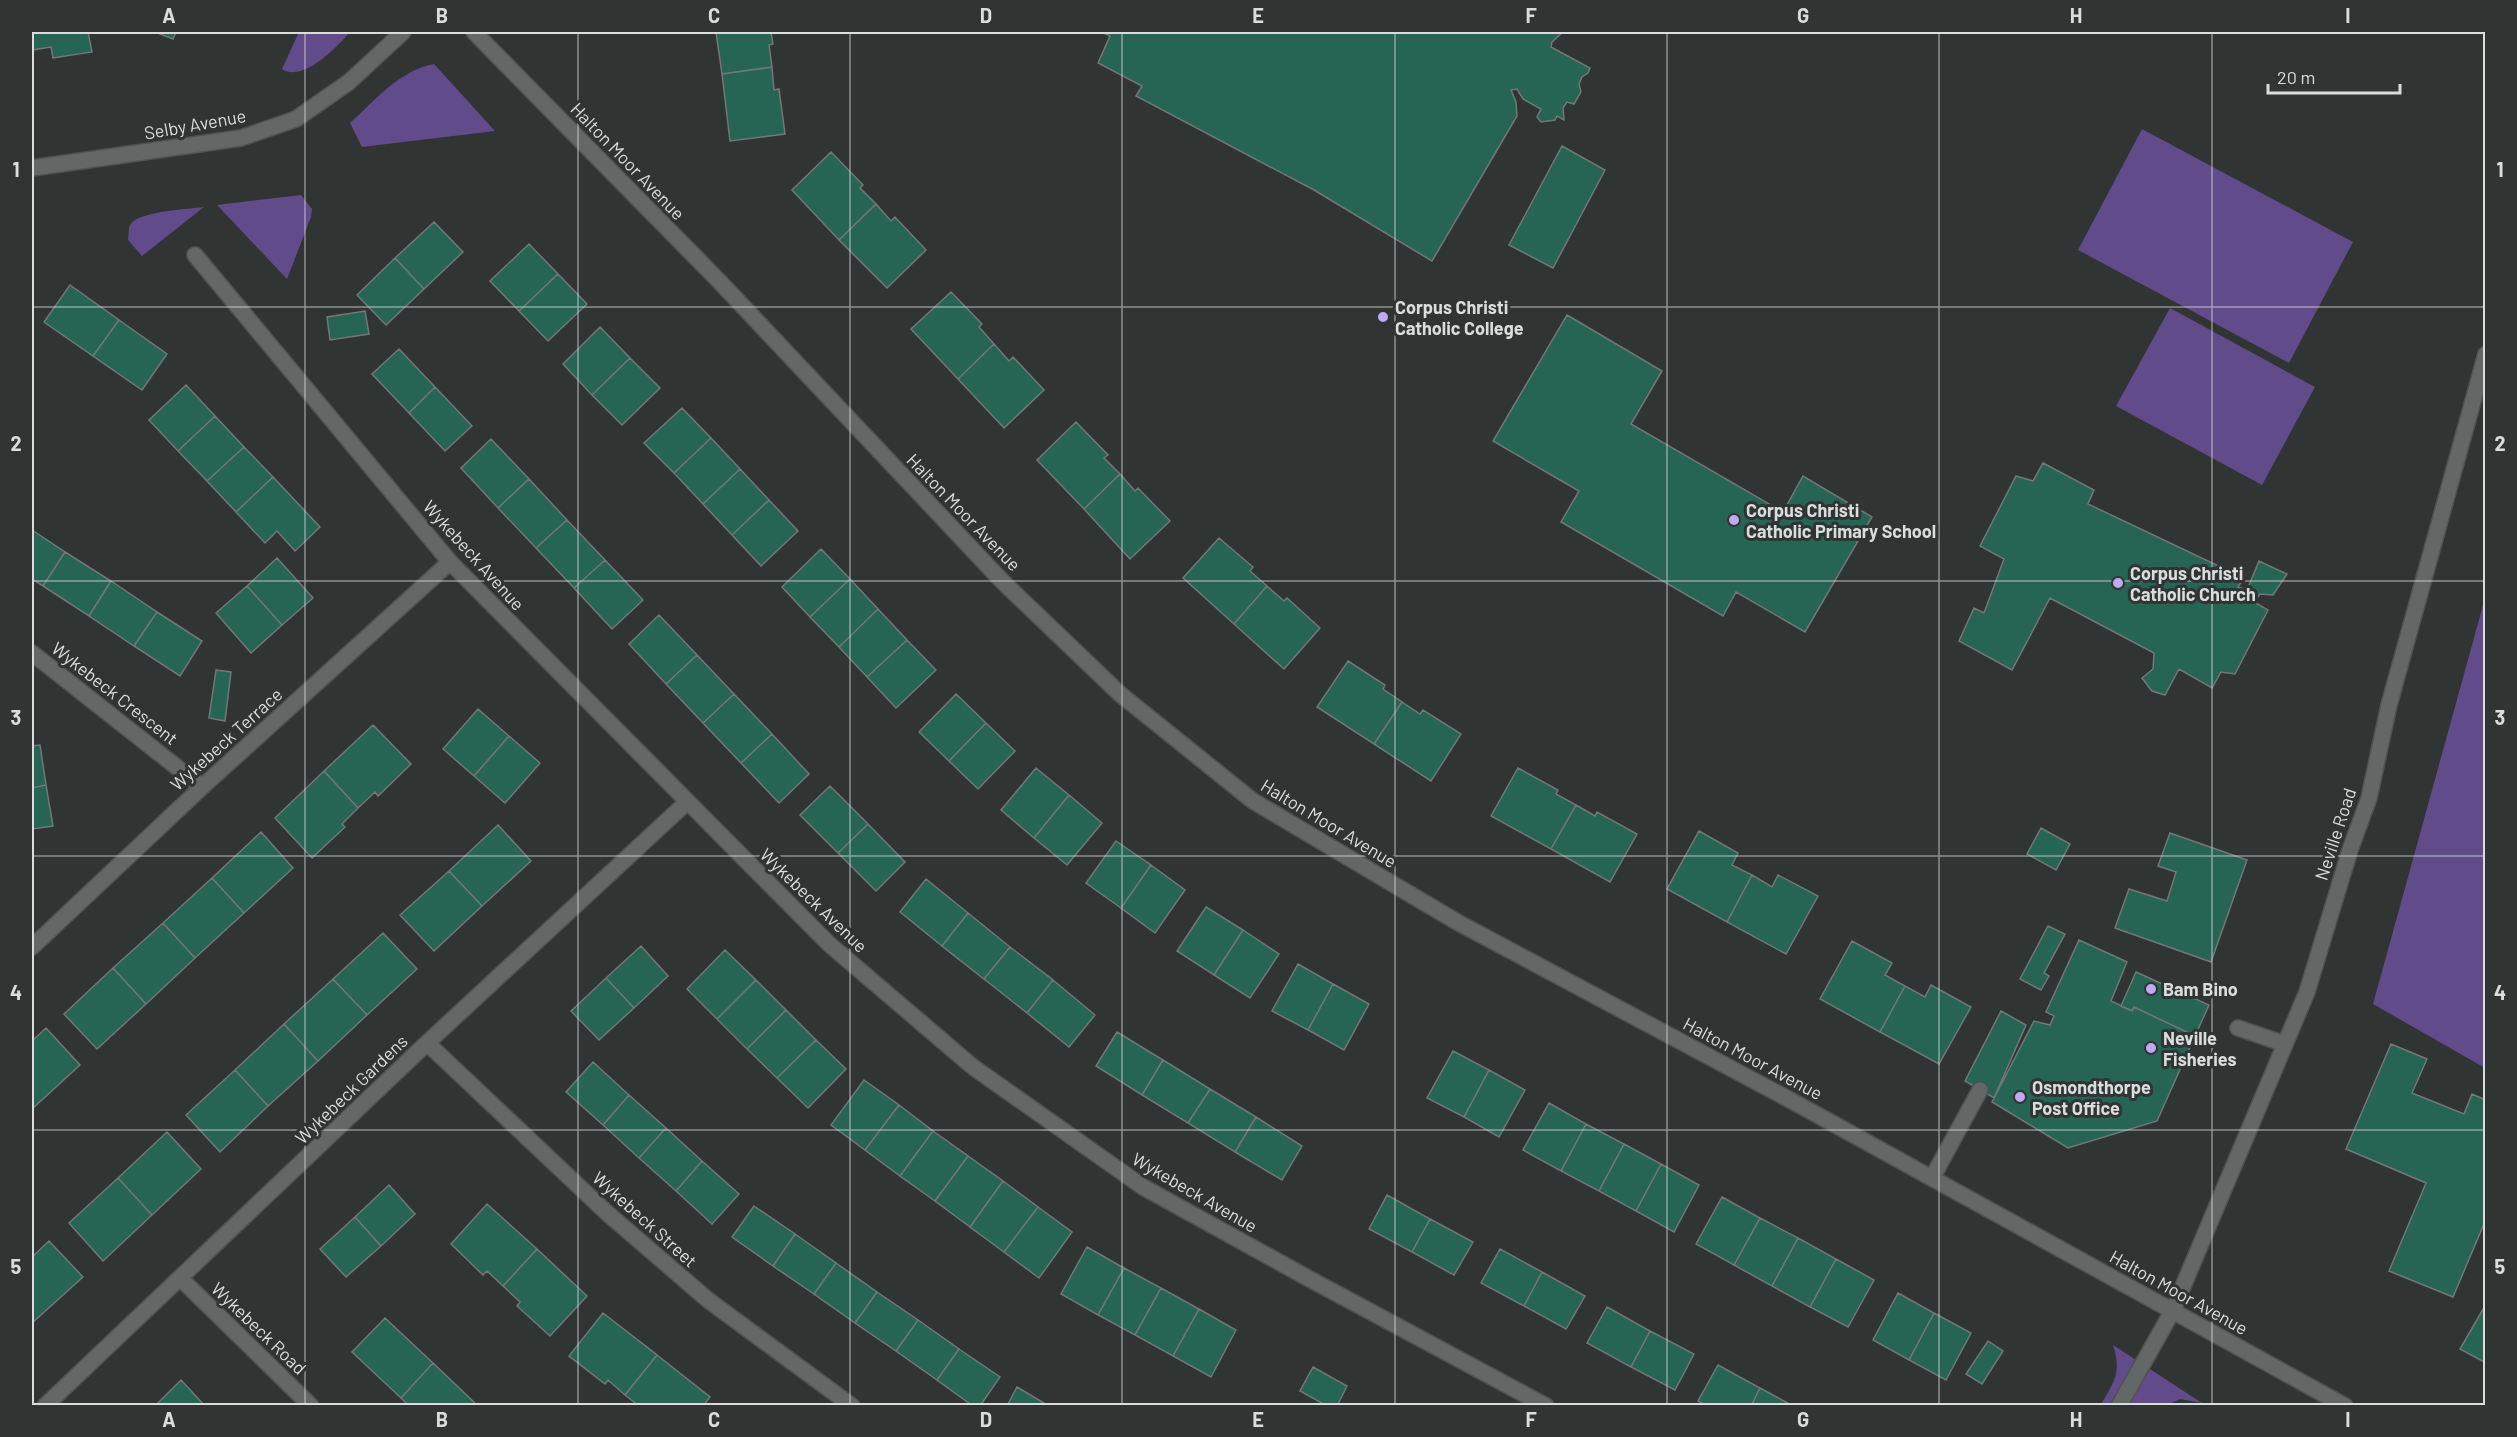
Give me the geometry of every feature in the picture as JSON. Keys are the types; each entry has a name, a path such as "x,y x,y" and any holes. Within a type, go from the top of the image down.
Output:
{"street":[{"name":"Selby Avenue","path":"32,168 241,138 296,119 350,82 403,32"},
{"name":"Halton Moor Avenue","path":"474,32 719,281 1003,582 1120,694 1253,801 1457,922 1932,1178 2345,1406"},
{"name":"Wykebeck Avenue","path":"195,255 450,562 686,802 838,952 973,1067 1154,1193 1546,1406"},
{"name":"Neville Road","path":"2119,1406 2172,1310 2307,992 2368,798 2389,705 2486,354"},
{"name":"Wykebeck Terrace","path":"32,946 202,787 450,562"},
{"name":"Wykebeck Crescent","path":"32,653 202,787"},
{"name":"Wykebeck Gardens","path":"45,1406 427,1043 686,802"},
{"path":"2238,1029 2285,1044"},
{"name":"Wykebeck Street","path":"427,1043 606,1212 708,1300 852,1406"},
{"path":"1932,1178 1980,1090"},
{"name":"Wykebeck Road","path":"181,1279 311,1406"}],"shaded area":[{"path":"299,32 350,32 319,61 300,71 290,72 282,69"},
{"path":"434,64 495,131 362,147 350,123 398,80 409,73"},
{"path":"2142,129 2353,242 2289,363 2078,250"},
{"path":"301,195 312,209 311,217 287,279 217,205"},
{"path":"204,207 142,256 128,240 130,225 135,220 153,214"},
{"path":"2170,308 2315,387 2262,485 2116,406"},
{"path":"2485,598 2485,1068 2373,1004"},
{"path":"2113,1345 2202,1403 2180,1399 2167,1405 2100,1406 2117,1370"}],"building":[{"path":"32,32 88,32 92,52 53,58 51,47 32,50"},
{"path":"155,32 176,32 173,39"},
{"path":"716,32 771,32 773,44 769,45 772,67 722,74"},
{"path":"1102,32 1563,32 1552,42 1551,47 1590,68 1588,73 1582,77 1579,84 1581,92 1574,104 1567,102 1563,108 1564,120 1557,116 1555,120 1541,122 1537,117 1541,109 1523,99 1517,89 1511,90 1516,102 1517,116 1432,261 1314,190 1136,96 1142,86 1098,63 1110,36"},
{"path":"772,67 774,90 779,89 785,134 730,141 722,74"},
{"path":"1562,146 1605,170 1553,268 1509,245"},
{"path":"831,152 863,185 860,188 876,204 839,240 792,190"},
{"path":"876,204 891,221 895,217 926,250 887,288 839,240"},
{"path":"434,222 463,252 424,289 395,258"},
{"path":"529,244 558,274 519,311 490,281"},
{"path":"395,258 424,289 386,325 357,295"},
{"path":"558,274 587,304 548,341 519,311"},
{"path":"70,285 119,320 93,356 44,322"},
{"path":"951,292 982,324 979,327 994,344 958,379 911,329"},
{"path":"365,311 369,334 330,340 327,317"},
{"path":"1567,315 1662,371 1631,424 1783,512 1803,476 1872,517 1805,632 1736,592 1723,616 1561,522 1579,491 1493,441"},
{"path":"119,320 167,354 142,390 93,356"},
{"path":"600,327 630,358 592,395 563,364"},
{"path":"994,344 1009,361 1013,357 1044,390 1004,428 958,379"},
{"path":"399,349 435,387 409,413 372,374"},
{"path":"630,358 660,388 622,425 592,395"},
{"path":"186,385 215,416 178,451 149,420"},
{"path":"435,387 472,426 445,451 409,413"},
{"path":"682,408 711,438 674,473 644,443"},
{"path":"215,416 244,447 207,481 178,451"},
{"path":"1076,422 1108,455 1104,458 1120,474 1084,509 1037,460"},
{"path":"711,438 740,469 703,504 674,473"},
{"path":"491,439 529,479 498,508 461,468"},
{"path":"244,447 273,477 236,512 207,481"},
{"name":"Corpus Christi Catholic Church","path":"2043,463 2094,490 2088,504 2244,578 2238,587 2247,590 2259,561 2287,574 2273,595 2260,594 2254,602 2268,610 2235,674 2221,672 2212,688 2179,669 2165,695 2152,691 2142,678 2153,669 2154,653 2050,598 2012,670 1959,641 1974,608 1984,613 2004,559 1980,546 2016,476 2033,481"},
{"path":"740,469 769,500 732,535 703,504"},
{"path":"1120,474 1135,491 1138,488 1170,521 1130,559 1084,509"},
{"path":"273,477 320,527 295,551 277,531 265,543 236,512"},
{"path":"529,479 567,520 536,548 498,508"},
{"path":"769,500 798,531 761,566 732,535"},
{"path":"567,520 605,560 574,588 536,548"},
{"path":"32,530 65,552 43,586 32,579"},
{"path":"1219,538 1253,567 1250,571 1267,586 1234,624 1183,578"},
{"path":"821,549 850,579 810,617 782,587"},
{"path":"65,552 111,581 89,616 43,586"},
{"path":"277,558 313,598 282,625 247,586"},
{"path":"605,560 643,600 612,629 574,588"},
{"path":"850,579 878,609 839,647 810,617"},
{"path":"111,581 157,612 134,646 89,616"},
{"path":"247,586 282,625 251,653 216,613"},
{"path":"1267,586 1284,601 1287,598 1320,628 1284,669 1234,624"},
{"path":"878,609 907,640 867,677 839,647"},
{"path":"157,612 202,641 180,676 134,646"},
{"path":"659,615 697,655 666,684 629,644"},
{"path":"907,640 936,670 896,708 867,677"},
{"path":"697,655 734,694 703,723 666,684"},
{"path":"1348,661 1385,685 1383,689 1402,702 1374,744 1317,707"},
{"path":"216,670 231,672 225,721 209,718"},
{"path":"734,694 772,734 741,763 703,723"},
{"path":"956,694 986,723 949,761 919,732"},
{"path":"1402,702 1420,714 1423,710 1461,734 1431,781 1374,744"},
{"path":"478,709 509,736 474,776 443,749"},
{"path":"986,723 1015,751 978,789 949,761"},
{"path":"373,725 411,764 378,796 375,792 358,808 324,771"},
{"path":"772,734 809,774 779,803 741,763"},
{"path":"509,736 540,763 505,803 474,776"},
{"path":"40,745 46,785 32,788 32,746"},
{"path":"1036,768 1069,795 1034,838 1001,810"},
{"path":"1518,768 1558,790 1556,794 1576,805 1551,849 1491,816"},
{"path":"324,771 358,808 342,824 345,827 312,858 275,818"},
{"path":"46,785 53,826 32,829 32,788"},
{"path":"830,786 868,824 838,853 800,815"},
{"path":"1069,795 1102,823 1067,865 1034,838"},
{"path":"1576,805 1595,816 1597,812 1637,834 1610,882 1551,849"},
{"path":"868,824 905,862 876,891 838,853"},
{"path":"498,825 531,861 482,906 449,871"},
{"path":"2041,828 2070,844 2056,870 2027,854"},
{"path":"1699,831 1738,853 1732,865 1752,875 1727,922 1667,889"},
{"path":"261,832 293,868 244,913 212,878"},
{"path":"2170,833 2247,860 2211,962 2115,928 2129,889 2167,901 2176,872 2158,866"},
{"path":"1116,841 1151,865 1121,908 1086,883"},
{"path":"1151,865 1185,890 1155,933 1121,908"},
{"path":"449,871 482,906 434,951 400,915"},
{"path":"1752,875 1772,887 1778,875 1818,896 1786,954 1727,922"},
{"path":"212,878 244,913 195,958 163,923"},
{"path":"926,879 968,913 942,946 900,912"},
{"path":"1206,907 1243,930 1214,975 1177,951"},
{"path":"968,913 1010,947 984,979 942,946"},
{"path":"163,923 195,958 146,1004 113,968"},
{"path":"2048,926 2065,934 2044,973 2049,976 2041,990 2020,979"},
{"path":"1243,930 1279,954 1250,998 1214,975"},
{"path":"383,933 417,969 367,1015 333,979"},
{"path":"2079,940 2127,962 2111,1001 2132,1011 2134,1007 2195,1036 2157,1121 2068,1148 1992,1102 2034,1021 2050,1025 2054,1016 2046,1012"},
{"path":"1852,941 1892,963 1885,975 1905,986 1880,1032 1820,999"},
{"path":"641,946 668,976 634,1008 606,978"},
{"path":"1010,947 1053,980 1027,1013 984,979"},
{"path":"725,950 756,980 717,1019 687,989"},
{"path":"1298,964 1333,984 1308,1030 1272,1011"},
{"path":"113,968 146,1004 97,1049 64,1014"},
{"name":"Bam Bino","path":"2136,972 2209,1005 2195,1036 2134,1007 2132,1011 2121,1006"},
{"path":"606,978 634,1008 599,1040 571,1011"},
{"path":"333,979 367,1015 318,1061 284,1024"},
{"path":"756,980 786,1010 747,1049 717,1019"},
{"path":"1053,980 1095,1015 1069,1047 1027,1013"},
{"path":"1333,984 1369,1004 1344,1050 1308,1030"},
{"path":"1931,985 1971,1007 1939,1064 1880,1032 1905,986 1925,997"},
{"path":"786,1010 816,1040 777,1078 747,1049"},
{"path":"2001,1011 2026,1025 1994,1098 1965,1081"},
{"path":"284,1024 318,1061 268,1106 235,1070"},
{"path":"46,1028 80,1065 32,1109 32,1041"},
{"path":"1117,1032 1163,1060 1142,1095 1096,1066"},
{"path":"816,1040 846,1069 808,1108 777,1078"},
{"path":"2391,1044 2427,1059 2412,1093 2464,1114 2472,1094 2486,1100 2486,1219 2453,1297 2389,1271 2426,1183 2346,1149"},
{"path":"1453,1051 1489,1070 1464,1117 1427,1098"},
{"path":"1163,1060 1210,1089 1188,1123 1142,1095"},
{"path":"593,1062 629,1095 603,1125 566,1092"},
{"path":"235,1070 268,1106 220,1152 186,1115"},
{"path":"1489,1070 1525,1090 1499,1137 1464,1117"},
{"path":"864,1080 899,1105 865,1150 831,1125"},
{"path":"1210,1089 1256,1117 1235,1152 1188,1123"},
{"path":"629,1095 666,1128 639,1158 603,1125"},
{"path":"1549,1103 1586,1124 1561,1171 1523,1150"},
{"path":"899,1105 933,1131 900,1176 865,1150"},
{"path":"1256,1117 1302,1146 1282,1180 1235,1152"},
{"path":"1586,1124 1624,1144 1599,1191 1561,1171"},
{"path":"666,1128 702,1161 676,1191 639,1158"},
{"path":"933,1131 968,1156 935,1201 900,1176"},
{"path":"167,1132 201,1169 152,1215 118,1178"},
{"path":"1624,1144 1661,1164 1636,1211 1599,1191"},
{"path":"968,1156 1003,1181 970,1227 935,1201"},
{"path":"702,1161 739,1194 712,1224 676,1191"},
{"path":"1661,1164 1699,1185 1674,1232 1636,1211"},
{"path":"118,1178 152,1215 103,1261 69,1223"},
{"path":"1003,1181 1038,1207 1004,1252 970,1227"},
{"path":"389,1185 415,1214 381,1246 355,1217"},
{"path":"1387,1195 1430,1219 1412,1252 1369,1229"},
{"path":"1722,1197 1760,1218 1734,1265 1696,1244"},
{"path":"487,1204 537,1249 503,1286 487,1271 483,1275 451,1244"},
{"path":"754,1206 795,1234 773,1266 732,1237"},
{"path":"1038,1207 1072,1232 1039,1278 1004,1252"},
{"path":"355,1217 381,1246 346,1277 320,1249"},
{"path":"1760,1218 1798,1238 1772,1286 1734,1265"},
{"path":"1430,1219 1473,1242 1454,1275 1412,1252"},
{"path":"795,1234 836,1263 814,1294 773,1266"},
{"path":"1798,1238 1836,1259 1810,1307 1772,1286"},
{"path":"49,1241 83,1277 33,1322 32,1257"},
{"path":"1087,1247 1124,1268 1098,1315 1061,1294"},
{"path":"537,1249 587,1296 550,1336 517,1306 520,1302 503,1286"},
{"path":"1500,1249 1542,1272 1524,1306 1481,1283"},
{"path":"1836,1259 1874,1280 1848,1327 1810,1307"},
{"path":"836,1263 877,1292 855,1323 814,1294"},
{"path":"1124,1268 1161,1288 1135,1335 1098,1315"},
{"path":"1542,1272 1585,1296 1566,1329 1524,1306"},
{"path":"1161,1288 1199,1309 1173,1356 1135,1335"},
{"path":"877,1292 918,1320 896,1351 855,1323"},
{"path":"1898,1293 1934,1313 1909,1360 1873,1340"},
{"path":"2486,1304 2486,1363 2460,1349"},
{"path":"1607,1307 1650,1331 1631,1367 1587,1343"},
{"path":"1199,1309 1236,1330 1211,1377 1173,1356"},
{"path":"603,1313 657,1355 625,1395 608,1380 605,1384 569,1356"},
{"path":"1934,1313 1971,1333 1946,1380 1909,1360"},
{"path":"385,1318 433,1363 401,1398 352,1352"},
{"path":"918,1320 959,1349 937,1380 896,1351"},
{"path":"1650,1331 1694,1354 1675,1390 1631,1367"},
{"path":"1988,1341 2003,1351 1982,1384 1966,1374"},
{"path":"959,1349 1000,1377 980,1406 973,1406 937,1380"},
{"path":"657,1355 710,1397 703,1406 639,1406 625,1395"},
{"path":"433,1363 478,1406 409,1406 401,1398"},
{"path":"1718,1365 1760,1388 1751,1406 1707,1406 1698,1401"},
{"path":"1313,1367 1347,1386 1337,1406 1327,1406 1300,1391"},
{"path":"181,1380 205,1406 155,1406"},
{"path":"1017,1387 1049,1406 1007,1406"},
{"path":"1760,1388 1793,1406 1751,1406"}],"place":[{"name":"Corpus Christi Catholic College","path":"1383,317"},
{"name":"Corpus Christi Catholic Primary School","path":"1734,520"},
{"name":"Corpus Christi Catholic Church","path":"2118,583"},
{"name":"Bam Bino","path":"2151,989"},
{"name":"Neville Fisheries","path":"2151,1048"},
{"name":"Osmondthorpe Post Office","path":"2020,1097"}]}
